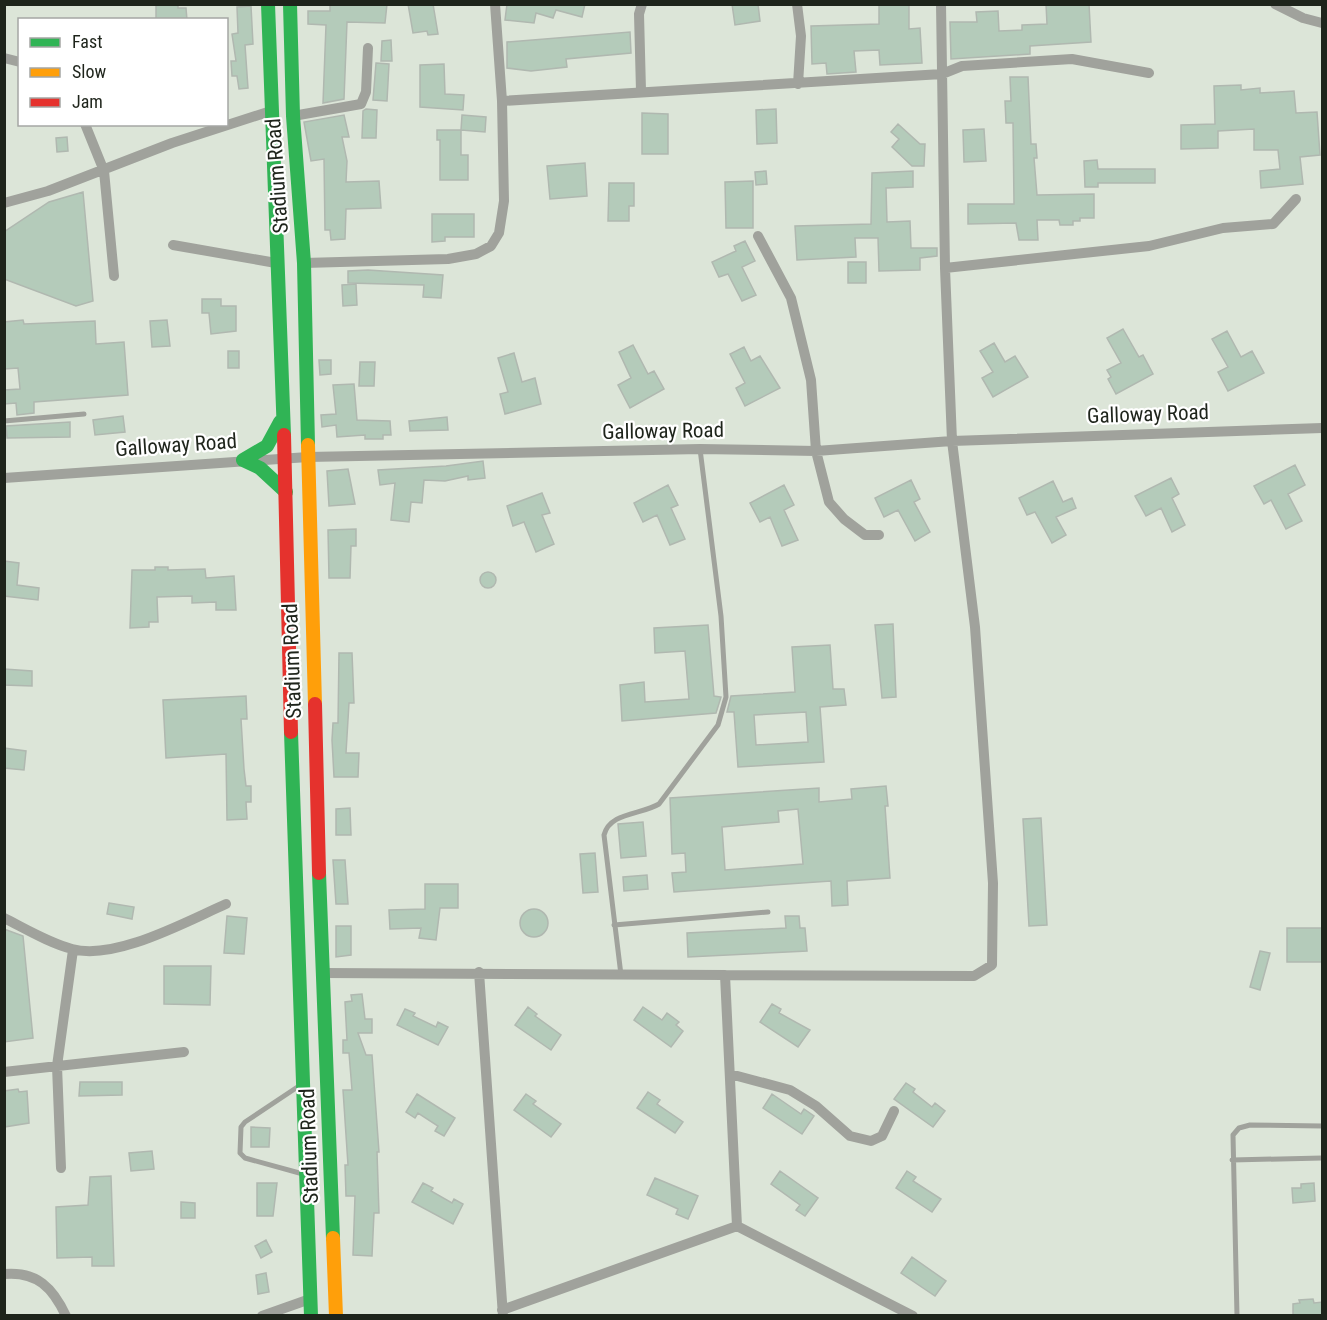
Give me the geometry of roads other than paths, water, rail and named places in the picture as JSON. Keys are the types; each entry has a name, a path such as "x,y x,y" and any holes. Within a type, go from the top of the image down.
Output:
{"main road":[{"name":"Stadium Road","path":"268,4 286,492 292,784 311,1316"},
{"name":"Stadium Road","path":"290,4 293,116 304,263 319,872 336,1316"},
{"path":"268,27 291,26"},
{"path":"243,460 272,443 283,416"},
{"path":"243,460 260,468 286,492"}],"street":[{"path":"304,263 448,259 476,254 491,246 499,233 504,201 502,101 495,4"},
{"path":"641,91 639,14 642,4"},
{"path":"797,4 801,36 798,84"},
{"path":"324,973 974,976 992,965 993,883 976,639 952,441 945,268 941,4"},
{"path":"1275,5 1303,18 1323,23"},
{"path":"293,116 362,104 365,98 368,48"},
{"path":"502,101 942,74 962,66 1071,59 1149,73"},
{"path":"228,125 271,111"},
{"path":"86,126 104,171 114,276"},
{"path":"4,203 48,191 172,143 225,126"},
{"path":"945,268 1149,246 1223,228 1273,224 1296,199"},
{"path":"758,236 791,298 811,380 816,451 829,502 844,519 865,535 879,535"},
{"path":"173,244 276,263"},
{"name":"Galloway Road","path":"4,478 308,457 700,449 816,451 952,441 1323,428"},
{"path":"4,918 73,950 104,949 148,939 226,904"},
{"path":"61,1168 57,1066 73,950"},
{"path":"479,972 502,1313 737,1226 913,1316"},
{"path":"725,975 737,1226"},
{"path":"4,1072 184,1052"},
{"path":"730,1074 790,1090 816,1106 850,1136 872,1141 882,1136 894,1111"},
{"path":"4,1274 18,1273 40,1281 56,1294 66,1316"},
{"path":"262,1316 310,1299"}],"lane":[{"path":"4,421 84,414"},
{"path":"621,975 604,835 606,826 613,819 648,811 659,804 718,725 726,697 721,616 700,449"},
{"path":"614,925 768,912"},
{"path":"303,1084 245,1122 241,1127 240,1153 245,1158 306,1174"},
{"path":"1237,1316 1233,1134 1239,1128 1250,1125 1323,1126"},
{"path":"1232,1160 1323,1158"}]}
